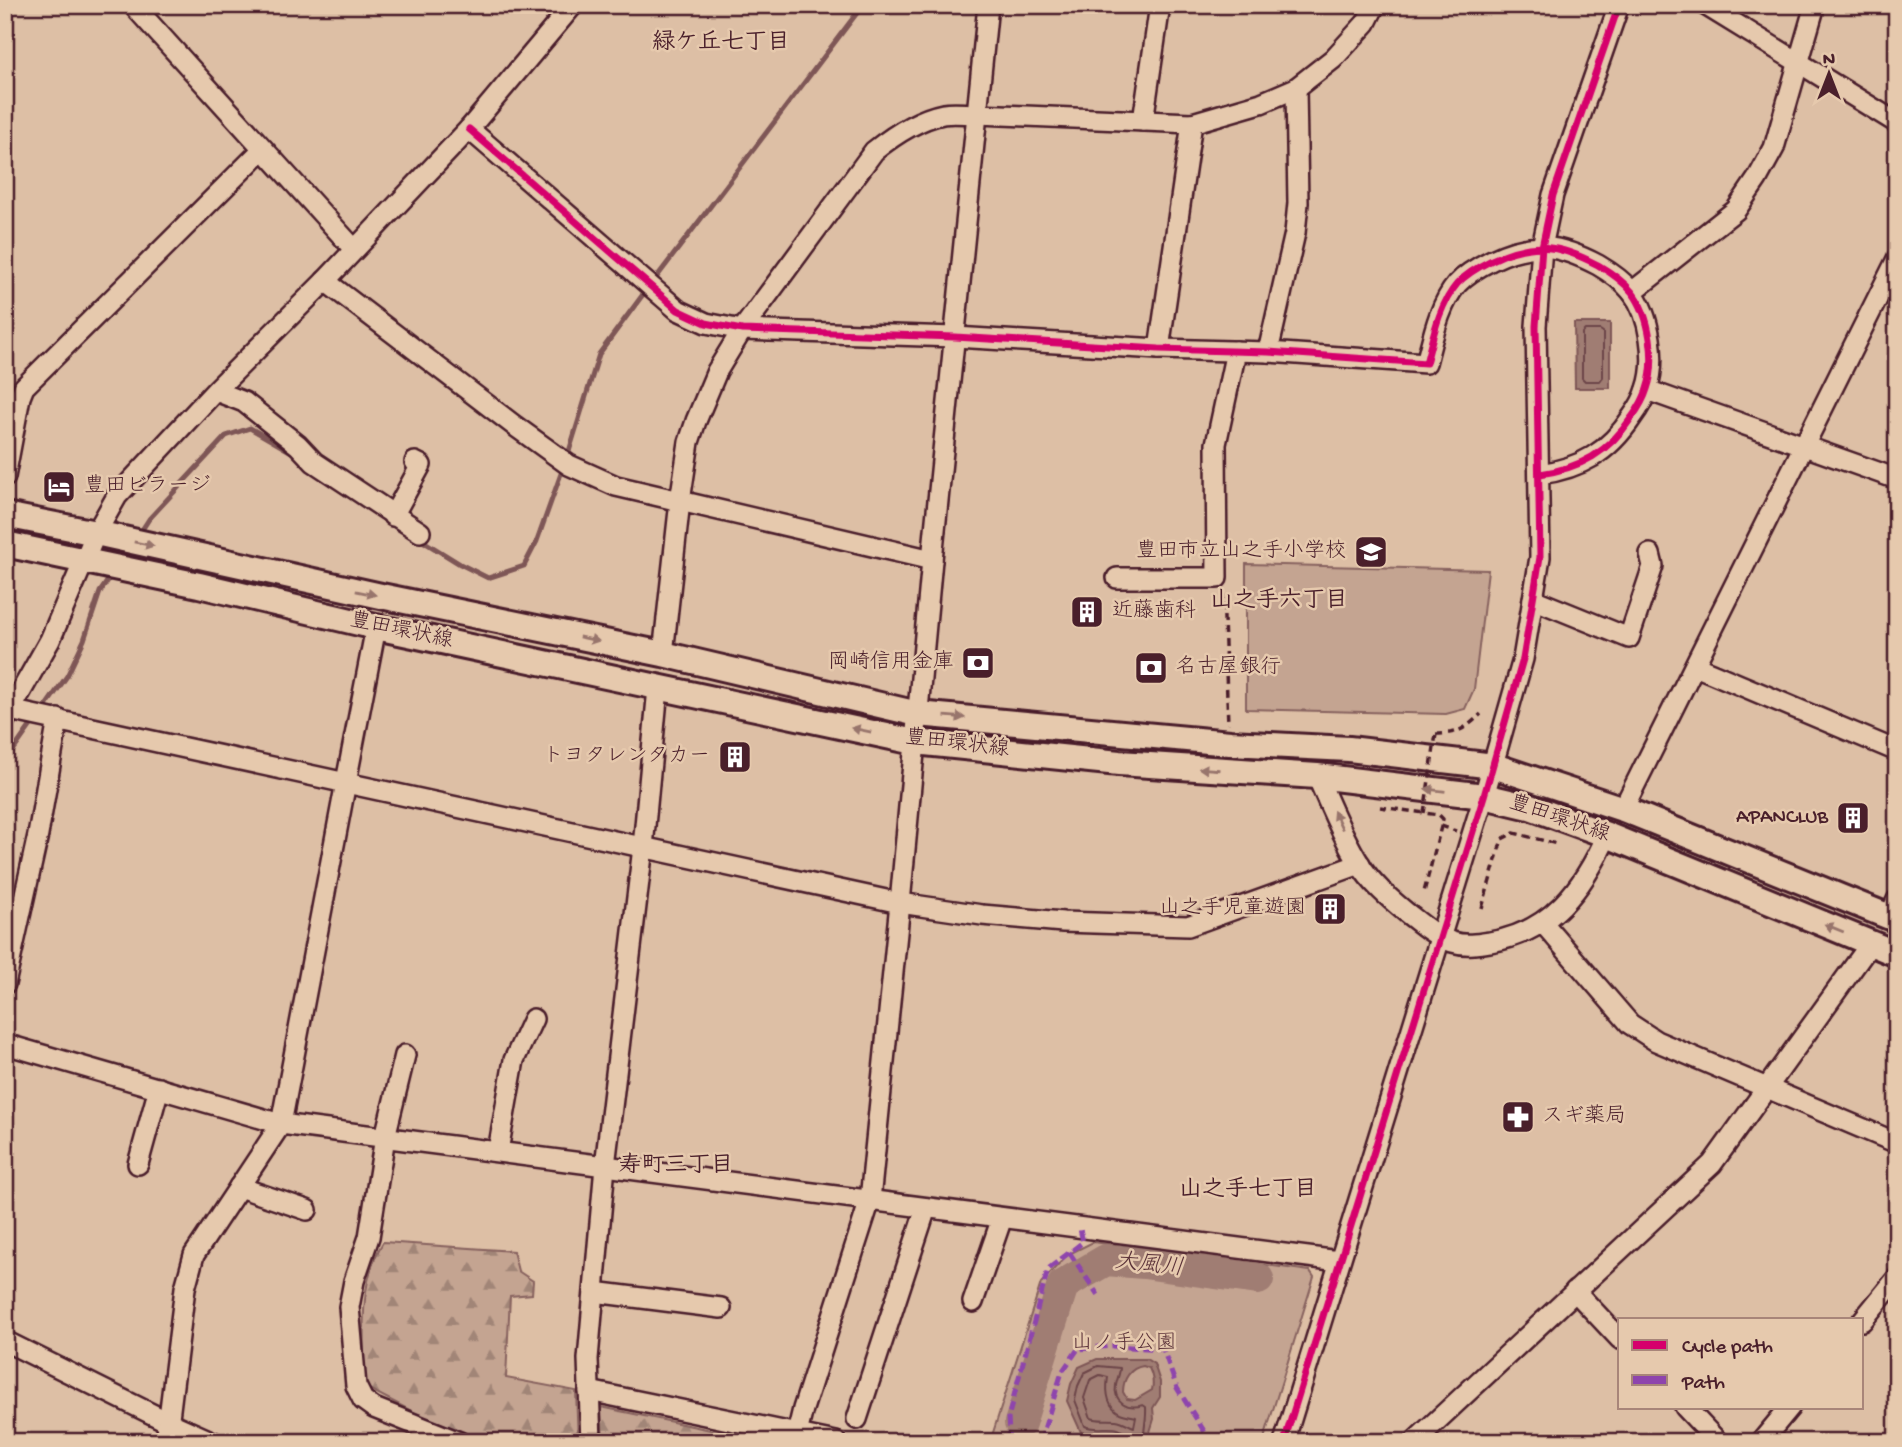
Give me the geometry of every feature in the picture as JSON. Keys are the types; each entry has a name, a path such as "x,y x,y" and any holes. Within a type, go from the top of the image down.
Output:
{"main road":[{"name":"豊田環状線","path":"5,516 663,654 918,714 1230,743 1349,749 1493,766 1623,809 1894,912"},
{"name":"豊田環状線","path":"5,544 376,627 915,742 1119,763 1317,776 1485,796 1530,807 1607,835 1897,954"}],"street":[{"path":"133,5 354,249"},
{"path":"573,5 468,129 117,496 96,533 50,640 7,712 58,719 901,902 982,915 1063,922 1188,926 1360,864"},
{"path":"796,1438 870,1200 988,5"},
{"path":"1143,121 1160,5"},
{"path":"663,654 680,500 689,442 696,421 718,372 743,330 874,151 891,137 926,119 945,114 1192,123 1237,111 1296,88 1333,59 1366,23 1375,5"},
{"path":"1284,1442 1485,796 1524,659 1540,557 1536,326 1542,247 1553,195 1619,5"},
{"path":"1705,5 1897,123"},
{"path":"1632,292 1736,210 1757,179 1774,148 1815,5"},
{"path":"1268,352 1295,233 1298,203 1296,88"},
{"path":"1159,349 1192,123"},
{"path":"468,129 678,310 706,323 743,330 1268,352 1426,363 1447,299 1457,284 1470,272 1502,255 1521,249 1560,248 1576,253 1605,269 1632,292 1644,318 1650,343 1651,368 1647,390 1630,420 1605,449 1578,465 1540,474"},
{"path":"5,477 24,387 263,149"},
{"path":"1623,809 1897,259"},
{"path":"325,281 569,465 616,486 932,560"},
{"path":"1117,578 1216,578 1216,443 1236,351"},
{"path":"1647,390 1897,479"},
{"path":"216,391 244,402 298,445 314,462 420,532"},
{"path":"393,516 421,465 415,462"},
{"path":"1533,599 1629,638 1653,566 1650,554"},
{"path":"166,1442 185,1288 194,1255 281,1124 376,627"},
{"path":"1695,666 1897,751"},
{"path":"592,1442 587,1359 605,1166 643,847 658,688"},
{"path":"5,985 38,835 58,719"},
{"path":"1317,776 1360,864 1387,897 1440,937 1454,943 1471,945 1495,941 1515,936 1543,923 1564,905 1587,872 1607,835"},
{"path":"1543,923 1630,1024 1656,1041 1897,1143"},
{"path":"1414,1442 1712,1164 1871,943"},
{"path":"498,1151 513,1060 533,1019"},
{"path":"5,1044 281,1124 1339,1261"},
{"path":"405,1055 385,1137 369,1237 354,1281 349,1307 356,1386 363,1400 374,1408 459,1442"},
{"path":"138,1164 159,1088"},
{"path":"239,1187 307,1210"},
{"path":"857,1419 926,1208"},
{"path":"973,1302 1002,1218"},
{"path":"1864,1319 1897,1279"},
{"path":"1575,1291 1618,1337"},
{"path":"594,1292 721,1308"},
{"path":"5,1341 213,1442"},
{"path":"589,1391 796,1438 836,1442"},
{"path":"1686,1408 1718,1442"},
{"path":"1761,1442 1789,1408"}],"path":[{"path":"1216,578 1223,589 1228,727"},
{"path":"1424,813 1436,734 1450,734 1465,729 1481,714"},
{"path":"1380,807 1438,815 1443,819 1424,892"},
{"path":"1482,908 1502,839 1514,833 1557,844"}],"green space":[{"path":"1246,564 1488,570 1474,689 1465,709 1446,714 1246,709"},
{"path":"383,1242 513,1251 518,1271 533,1281 532,1294 510,1296 506,1378 576,1391 578,1442 476,1442 464,1432 419,1415 365,1387 363,1331 366,1294 369,1276"},
{"name":"山ノ手公園","path":"1093,1242 1310,1271 1314,1277 1263,1442 990,1442 1041,1283 1067,1255"},
{"path":"601,1407 768,1442 603,1442"}],"water":[{"path":"1574,323 1610,323 1610,388 1575,388"},
{"path":"1097,1359 1146,1359 1154,1364 1160,1382 1160,1397 1153,1408 1150,1442 1123,1442 1112,1436 1093,1437 1081,1432 1067,1401 1079,1367","holes":["1138,1367 1149,1368 1153,1379 1152,1390 1135,1400 1127,1399 1123,1392 1128,1375"]}],"waterway":[{"path":"653,282 863,5"},
{"path":"567,458 599,354 647,289"},
{"path":"138,536 149,519 226,436 250,428 295,454"},
{"path":"418,538 488,578 524,566 537,541 563,468"},
{"path":"41,713 67,676 84,640 100,592 113,573"},
{"path":"5,762 34,721"},
{"name":"大風川","path":"1020,1423 1063,1285 1106,1260 1258,1279"}],"marked path":[{"path":"1006,1442 1009,1432 1008,1418 1048,1269 1083,1242 1080,1229"},
{"path":"1069,1252 1098,1295"},
{"path":"1040,1442 1062,1372 1078,1349 1112,1346 1163,1349 1177,1388 1211,1442"}],"cycle path":[{"path":"1284,1442 1484,796 1523,659 1540,557 1536,326 1542,247 1553,195 1619,5"},
{"path":"469,129 678,310 706,323 742,330 1268,352 1426,363 1437,322 1457,284 1478,268 1507,254 1534,248 1559,249 1598,265 1632,292 1643,313 1650,339 1650,378 1636,411 1623,430 1603,449 1581,463 1540,474"}],"place":[{"name":"豊田ビラージ","path":"59,487"},
{"name":"豊田市立山之手小学校","path":"1371,552"},
{"name":"近藤歯科","path":"1087,612"},
{"name":"岡崎信用金庫","path":"978,663"},
{"name":"名古屋銀行","path":"1151,668"},
{"name":"トヨタレンタカー","path":"735,757"},
{"name":"APANCLUB","path":"1853,818"},
{"name":"山之手児童遊園","path":"1330,909"},
{"name":"スギ薬局","path":"1518,1117"}],"district":[{"name":"緑ケ丘七丁目","path":"721,43"},
{"name":"山之手六丁目","path":"1279,601"},
{"name":"寿町三丁目","path":"676,1166"},
{"name":"山之手七丁目","path":"1248,1190"}]}
